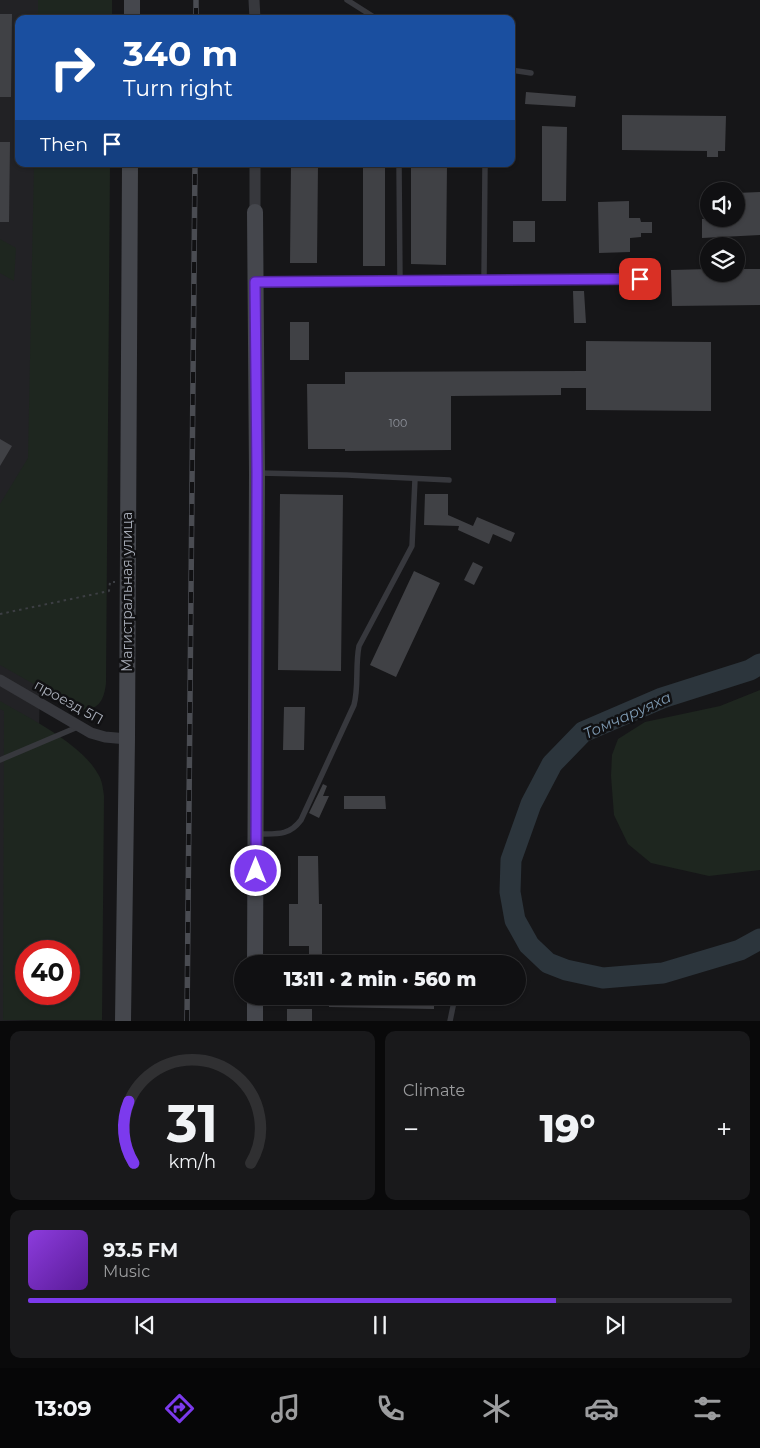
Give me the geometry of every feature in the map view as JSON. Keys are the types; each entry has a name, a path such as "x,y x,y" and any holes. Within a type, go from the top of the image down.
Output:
{"main road":[{"path":"132,0 132,15"},
{"name":"Магистральная улица","path":"123,1020 127,739 130,167"},
{"path":"255,212 257,473 255,955"},
{"path":"255,1005 255,1020"}],"street":[{"path":"254,0 254,15"},
{"path":"255,167 255,212"},
{"name":"проезд 5П","path":"0,680 91,733 105,737 127,739"}],"lane":[{"path":"347,0 371,15"},
{"path":"515,71 531,73"},
{"path":"399,167 400,281"},
{"path":"484,280 485,167"},
{"path":"255,282 640,279"},
{"path":"257,473 449,480"},
{"path":"256,834 284,833 297,826 302,820 354,706 359,646 412,546 415,479"},
{"path":"0,760 80,726"},
{"path":"450,1020 453,1005"}],"path":[{"path":"0,614 109,591 110,582"}],"shaded area":[{"path":"0,0 59,0 58,15 15,15 15,167 53,167 44,457 35,940 15,940 15,1005 29,1005 34,1020 0,1021"},
{"path":"38,0 112,0 112,15 38,15"},
{"path":"34,167 110,167 106,683 102,700 91,709 78,709 0,665 0,504 28,458"},
{"path":"0,239 16,248 14,281 0,273"},
{"path":"760,690 760,870 709,876 651,863 628,844 614,815 611,776 612,755 618,739 645,722 720,706"},
{"path":"0,701 68,742 90,763 101,781 104,796 102,1020 3,1020 4,711 0,709"}],"building":[{"path":"0,14 12,14 11,97 0,97"},
{"path":"526,92 576,96 575,107 525,104"},
{"path":"622,115 726,116 725,151 718,151 718,157 707,157 707,151 622,150"},
{"path":"542,126 567,127 566,201 542,201"},
{"path":"0,142 10,142 9,222 0,222"},
{"path":"291,167 318,167 317,263 290,263"},
{"path":"363,167 385,167 385,266 363,266"},
{"path":"411,167 447,167 446,265 411,264"},
{"path":"760,192 760,235 702,237 702,227 745,227 745,193"},
{"path":"629,201 629,218 640,218 641,222 652,222 652,233 641,233 641,237 630,238 630,252 599,253 598,202"},
{"path":"513,221 535,221 535,242 513,242"},
{"path":"700,269 700,282 745,282 745,269 760,269 760,305 672,306 671,270"},
{"path":"573,291 584,291 586,323 574,323"},
{"path":"290,322 309,322 309,360 290,360"},
{"path":"586,341 711,342 711,411 586,410 586,388 561,388 561,395 451,396 451,450 345,451 345,449 308,449 307,384 345,384 345,372 586,371"},
{"path":"0,439 12,446 0,466"},
{"path":"280,494 343,495 341,671 278,670"},
{"path":"425,494 448,494 448,515 473,526 477,517 515,533 511,542 493,534 489,544 458,530 459,526 424,525"},
{"path":"473,562 483,567 474,585 464,580"},
{"path":"414,571 440,583 396,677 370,665"},
{"path":"284,707 305,707 304,750 283,750"},
{"path":"323,784 327,786 323,796 329,796 319,818 309,813"},
{"path":"344,796 385,796 386,809 344,809"},
{"path":"298,856 318,856 319,904 322,904 322,955 309,955 309,946 289,946 289,904 298,904"},
{"path":"329,1005 434,1005 434,1009 329,1007"},
{"path":"287,1009 312,1009 312,1021 287,1021"}],"waterway":[{"name":"Томчаруяха","path":"760,664 750,670 662,698 583,732 552,764 531,804 511,860 510,892 515,920 529,945 548,963 566,970 603,978 663,973 740,950 760,939"}],"railway":[{"path":"196,0 196,15"},
{"path":"187,1021 195,167"}],"route":[{"path":"256,871 257,473 255,282 640,279"}]}
